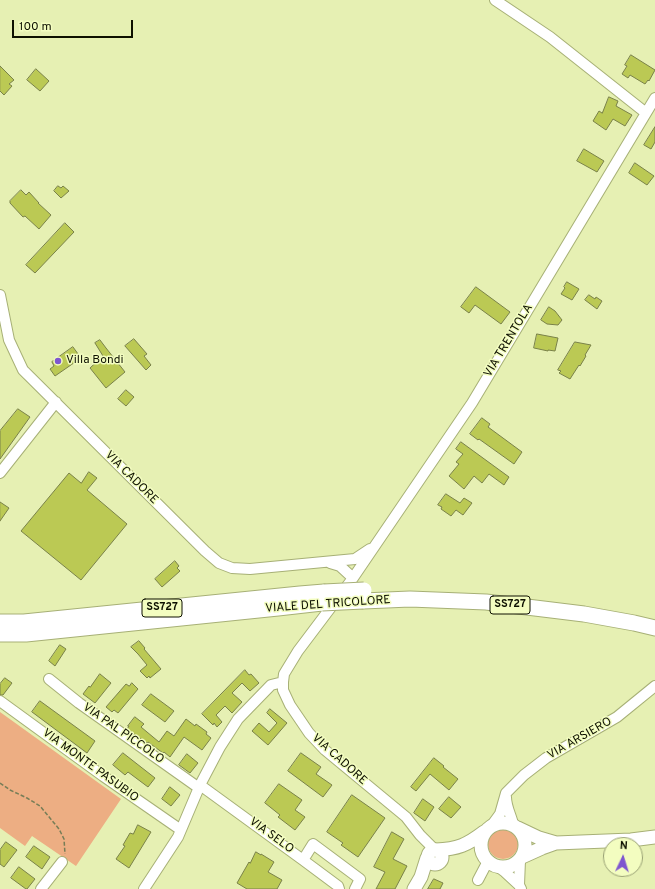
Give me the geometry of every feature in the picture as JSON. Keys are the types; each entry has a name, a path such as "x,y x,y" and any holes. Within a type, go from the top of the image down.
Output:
{"highway":[{"name":"VIALE DEL TRICOLORE","path":"0,634 26,634 278,608 323,598 363,596 410,590 487,592 585,604 655,618"},
{"name":"VIALE DEL TRICOLORE","path":"0,622 24,622 300,594 323,598"},
{"name":"VIALE DEL TRICOLORE","path":"363,596 410,600 486,602 584,614 655,628"}],"main road":[{"path":"414,889 433,856 472,841 488,828 502,822 515,826 539,838 556,843"},
{"path":"515,826 522,832 525,842 525,847 521,858"},
{"path":"488,828 480,843 481,849 489,861"},
{"path":"433,856 468,850 502,867 512,865 521,858 556,843 631,840 655,837"}],"street":[{"path":"495,0 550,37 646,113"},
{"name":"VIA TRENTOLA","path":"353,578 472,403 655,98"},
{"name":"VIA CADORE","path":"0,295 9,340 23,370 205,551 219,563 232,568 250,569 328,562 355,559 373,547"},
{"path":"0,473 56,402"},
{"path":"144,889 178,837 200,787 220,747 238,719 271,685 283,682 284,674 298,651 353,578 340,566 328,562"},
{"name":"VIA PAL PICCOLO","path":"49,679 79,703 200,787"},
{"name":"VIA CADORE","path":"283,682 284,690 290,705 308,733 325,750 406,817 420,835 433,856"},
{"name":"VIA ARSIERO","path":"506,793 546,758 617,717 655,686"},
{"name":"VIA MONTE PASUBIO","path":"0,701 103,776 181,830"},
{"name":"VIA SELO","path":"200,787 303,860 338,886 339,889"},
{"path":"506,793 508,809 515,826"},
{"path":"488,828 500,814 506,793"},
{"path":"303,860 313,844 360,879 355,889"},
{"path":"520,887 521,858"},
{"path":"478,880 489,861 505,872 520,887"},
{"path":"42,889 62,862"}],"path":[{"path":"0,783 40,806 59,829 64,839 65,848 65,856 62,862"}],"shaded area":[{"path":"0,712 121,799 76,866 32,836 25,846 0,828"},
{"path":"503,829 514,833 518,844 514,855 503,859 492,855 488,844 492,833"}],"building":[{"path":"631,55 655,70 649,81 648,80 645,84 630,75 628,78 622,74"},
{"path":"0,66 14,80 9,84 12,86 4,95 0,91"},
{"path":"36,69 49,81 40,91 27,80"},
{"path":"609,97 618,101 616,106 632,115 625,126 613,119 606,130 593,121 599,111 602,113"},
{"path":"655,127 655,142 651,149 644,145"},
{"path":"584,149 604,161 597,172 577,161"},
{"path":"635,163 654,176 647,185 629,173"},
{"path":"58,186 61,188 63,186 69,191 61,198 54,191"},
{"path":"21,190 26,195 29,192 51,215 39,229 25,216 23,217 10,203 10,201"},
{"path":"65,223 74,232 35,273 26,265"},
{"path":"567,282 579,289 572,300 561,294"},
{"path":"476,287 510,312 501,324 475,305 469,313 461,307"},
{"path":"589,295 602,301 597,309 585,300"},
{"path":"549,307 555,311 562,320 558,325 547,324 541,320"},
{"path":"537,334 558,338 555,351 534,348"},
{"path":"134,339 147,354 144,356 151,365 146,370 125,346"},
{"path":"100,340 125,372 106,388 90,368 103,356 95,343"},
{"path":"575,342 591,345 580,366 579,365 570,379 559,373 561,371 558,370"},
{"path":"73,347 81,358 55,376 50,369 54,366 52,362"},
{"path":"126,390 134,397 126,406 118,399"},
{"path":"18,409 30,417 0,459 0,431"},
{"path":"482,418 490,424 488,427 522,452 514,464 470,434"},
{"path":"461,442 509,477 504,485 489,474 482,483 474,476 464,489 449,476 459,464 456,462 463,454 456,449"},
{"path":"89,472 97,478 87,490 127,524 81,580 21,531 69,473 81,483"},
{"path":"446,494 460,503 464,498 472,503 463,515 456,510 451,516 438,505"},
{"path":"0,502 9,508 0,521"},
{"path":"175,561 179,566 177,568 180,571 162,587 155,579"},
{"path":"139,641 161,669 150,678 149,676 147,678 140,671 147,665 131,647"},
{"path":"60,645 66,649 55,666 49,661"},
{"path":"245,670 259,683 250,691 242,683 232,693 242,702 232,713 225,706 216,715 222,722 217,727 214,723 213,725 202,714"},
{"path":"100,674 111,683 95,703 83,694"},
{"path":"5,678 12,683 3,695 0,695 0,684"},
{"path":"132,683 138,689 118,713 114,710 112,712 106,707 126,684 129,686"},
{"path":"151,694 174,711 165,722 142,705"},
{"path":"40,701 95,741 87,753 32,712"},
{"path":"270,709 287,723 268,745 252,731 259,723 269,732 277,723 267,713"},
{"path":"135,717 144,724 141,727 159,742 167,731 174,736 186,719 195,726 196,724 207,732 206,734 211,738 202,750 184,737 170,757 127,729"},
{"path":"123,753 155,778 148,787 128,772 125,775 113,765"},
{"path":"301,753 321,767 316,774 332,785 323,797 288,771"},
{"path":"187,754 198,763 190,773 179,765"},
{"path":"434,758 458,779 449,790 430,774 416,791 411,787"},
{"path":"279,784 302,800 295,810 305,817 295,830 278,817 280,815 265,803"},
{"path":"170,787 180,795 171,806 162,799"},
{"path":"352,795 385,818 358,857 341,845 343,843 327,832"},
{"path":"449,797 461,807 451,818 439,809"},
{"path":"423,799 434,807 425,821 414,813"},
{"path":"138,825 151,832 129,868 116,859 125,846 123,845 130,833 133,834"},
{"path":"392,832 404,839 393,859 407,866 395,889 376,889 385,872 374,867"},
{"path":"6,842 17,850 4,867 0,864 0,850"},
{"path":"34,846 50,857 42,869 26,857"},
{"path":"256,852 274,862 268,872 282,880 277,889 247,889 237,883"},
{"path":"19,867 35,879 27,889 11,878"},
{"path":"434,879 443,883 440,889 428,889"}],"place":[{"name":"Villa Bondi","path":"58,361"}]}
